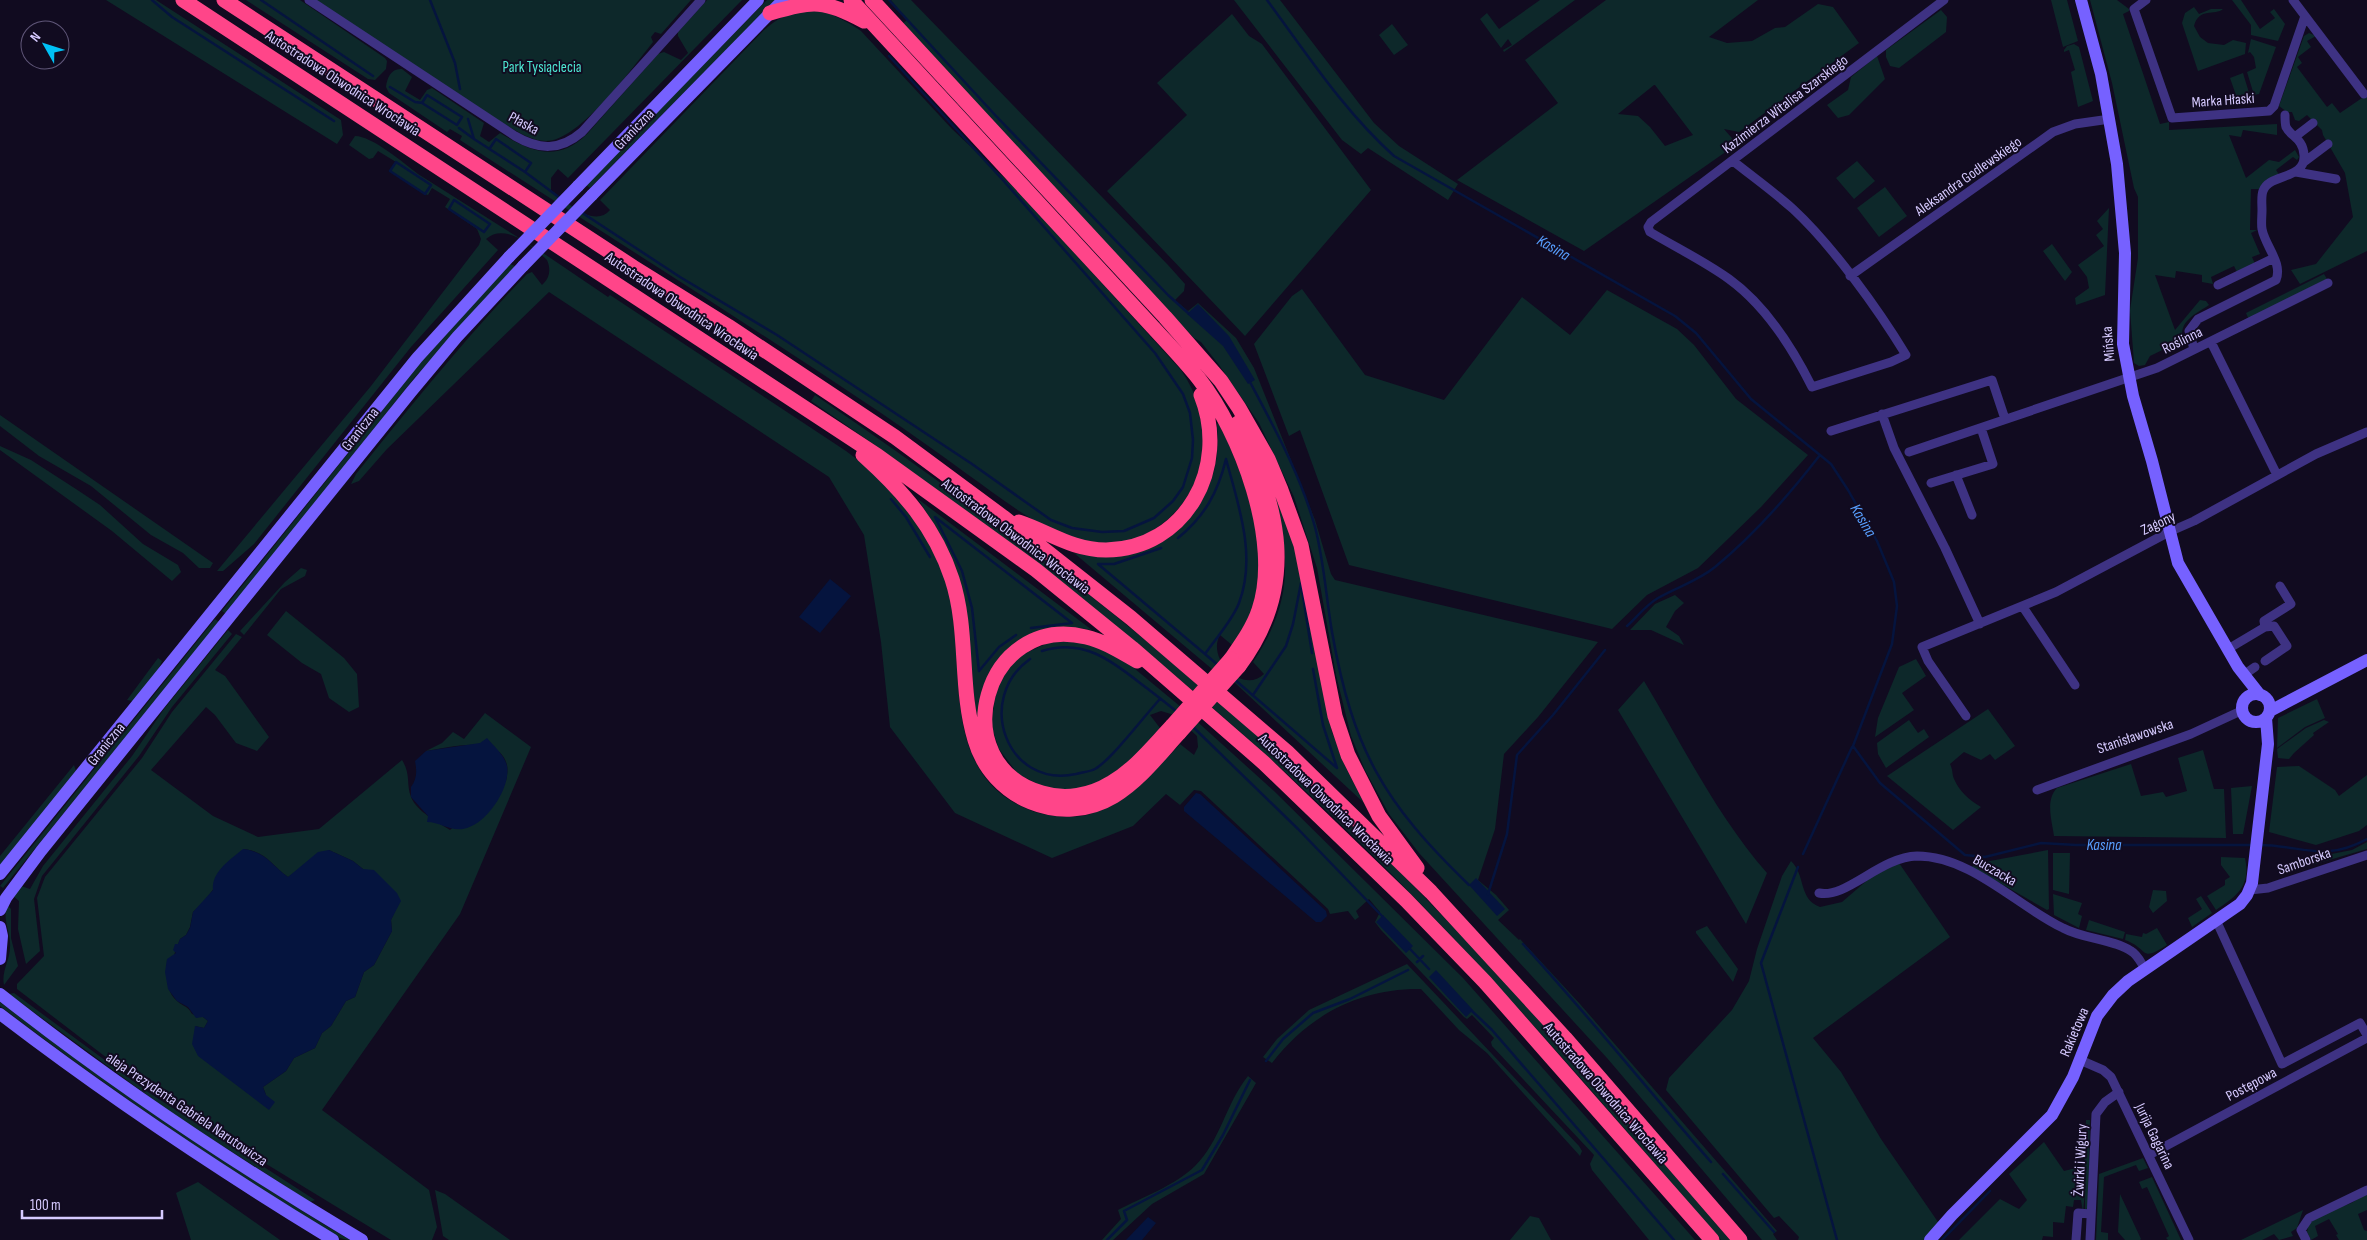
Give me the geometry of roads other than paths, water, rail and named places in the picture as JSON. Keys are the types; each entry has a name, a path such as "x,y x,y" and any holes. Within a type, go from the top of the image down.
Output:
{"highway":[{"name":"Autostradowa Obwodnica Wrocławia","path":"183,0 604,274 893,467 1036,570 1169,680 1264,763 1413,907 1490,989 1712,1240"},
{"name":"Autostradowa Obwodnica Wrocławia","path":"224,0 624,262 728,326 895,437 1003,517 1166,647 1287,752 1431,892 1565,1038 1740,1240"},
{"path":"770,13 797,3 812,0 827,3 876,28"},
{"path":"851,0 1202,383 1236,445 1255,495 1264,538 1266,574 1261,604 1235,663"},
{"path":"872,0 1165,317 1221,381 1239,408 1268,459 1281,490 1302,553 1335,716 1354,771 1379,816 1413,861 1431,892"},
{"path":"878,0 888,17"},
{"path":"1003,517 1068,544 1107,550 1142,542 1165,530 1176,521 1191,504 1203,483 1209,466 1212,444 1205,405 1178,355"},
{"path":"837,430 909,500 939,545 953,581 958,606 969,713 975,739 984,763 1003,786 1024,800 1045,807 1062,809 1092,805 1108,799 1127,786 1261,634 1272,607 1277,575 1275,536 1266,492 1246,441 1201,359"},
{"path":"1169,680 1094,640 1070,634 1047,636 1023,646 998,670 986,697 984,721 989,743 1005,770 1030,788 1059,797 1090,793 1111,783 1176,729"}],"street":[{"name":"Płaska","path":"308,0 515,136 532,145 550,147 565,144 582,132 701,0"},
{"name":"Graniczna","path":"0,874 417,358 508,256 758,0"},
{"name":"Graniczna","path":"0,910 6,898 41,851 457,337 523,266 783,0"},
{"name":"Kazimierza Witalisa Szarskiego","path":"1850,276 1906,355 1891,362 1812,387 1782,336 1741,289 1708,265 1650,232 1648,227 1651,222 1944,0"},
{"name":"Mińska","path":"2081,0 2110,119 2117,164 2124,236 2122,320 2128,376 2152,461 2169,532 2182,571 2228,649 2246,670 2262,696"},
{"name":"Marka Hłaski","path":"2146,0 2134,9 2172,118 2269,111 2274,106 2305,16"},
{"path":"2293,0 2364,94"},
{"path":"2285,116 2286,128 2296,136 2301,144 2304,162"},
{"name":"Aleksandra Godlewskiego","path":"1850,276 2053,132 2075,124 2110,119"},
{"path":"2296,136 2313,123"},
{"path":"2194,350 2188,335 2191,327 2198,319 2276,280 2278,271 2262,230 2263,192 2266,185 2296,172 2304,162 2328,144"},
{"path":"1733,161 1792,209 1814,230 1850,276"},
{"path":"2296,172 2336,179"},
{"path":"2218,285 2274,258"},
{"name":"Roślinna","path":"1909,452 1981,428 2004,415 2156,368 2328,283"},
{"path":"2210,342 2277,475"},
{"path":"1831,431 1992,380 2004,415"},
{"path":"1882,414 1894,448 1942,541 1980,624"},
{"path":"1931,484 1994,464 1981,428"},
{"name":"Zagony","path":"1966,716 1928,661 1922,647 2056,592 2169,532 2194,521 2326,449 2367,432"},
{"path":"1956,476 1972,515"},
{"path":"2265,627 2264,621 2291,604 2280,586"},
{"path":"2023,607 2075,685"},
{"path":"2228,649 2265,627 2274,626 2287,646 2265,661"},
{"path":"2251,721 2259,722 2304,692 2367,660"},
{"name":"Mińska","path":"2244,705 2246,670"},
{"path":"2266,751 2251,721 2246,717 2244,705 2252,695 2262,696 2304,692"},
{"path":"2250,890 2268,744 2269,703 2262,696"},
{"name":"Stanisławowska","path":"2037,790 2190,734 2244,705"},
{"name":"Samborska","path":"2250,890 2268,888 2367,854"},
{"name":"Buczacka","path":"1819,892 1839,892 1876,868 1901,858 1940,859 1961,867 2000,888 2062,928 2130,950 2146,969"},
{"name":"Rakietowa","path":"1930,1240 1952,1215 2052,1116 2062,1100 2103,1008 2124,985 2240,904 2250,890"},
{"path":"2216,920 2282,1064 2360,1023 2367,1037"},
{"path":"0,927 2,942 0,959"},
{"name":"aleja Prezydenta Gabriela Narutowicza","path":"0,994 87,1060 187,1131 362,1240"},
{"name":"aleja Prezydenta Gabriela Narutowicza","path":"0,1014 138,1116 245,1187 333,1240"},
{"name":"Postępowa","path":"2149,1155 2367,1037"},
{"name":"Jurija Gagarina","path":"2080,1060 2107,1074 2119,1092 2189,1240"},
{"path":"2288,1061 2296,1076"},
{"name":"Żwirki i Wigury","path":"2090,1240 2096,1114 2105,1102 2119,1092"},
{"path":"2306,1240 2301,1230 2309,1218 2367,1190"},
{"path":"2076,1240 2078,1213 2091,1214"}],"water":[{"path":"1198,304 1229,336 1255,380 1248,384 1223,346 1187,314"},
{"path":"830,579 851,596 820,633 799,617"},
{"path":"487,738 502,755 507,766 505,784 496,803 483,819 467,828 456,829 427,822 428,816 411,797 411,787 416,775 415,761 426,751 480,743"},
{"path":"1196,793 1200,794 1326,911 1327,916 1321,922 1316,922 1184,811 1184,807"},
{"path":"243,849 263,856 288,877 318,852 329,850 353,861 363,869 374,870 397,893 401,901 391,920 392,931 374,965 364,972 355,997 346,1001 331,1026 322,1033 315,1048 294,1058 286,1071 263,1087 266,1095 275,1102 269,1110 198,1056 192,1044 195,1026 204,1028 208,1021 203,1017 196,1018 188,1007 177,1001 168,989 165,972 167,959 176,953 173,950 175,944 178,944 190,928 193,912 213,890 213,883 218,872"},
{"path":"1476,878 1505,909 1497,916 1469,885"},
{"path":"1383,915 1413,946 1406,953 1376,922"},
{"path":"1436,970 1473,1010 1466,1017 1429,977"},
{"path":"1148,1217 1156,1223 1142,1240 1126,1240"}],"waterway":[{"path":"152,0 172,17 334,121"},
{"path":"261,0 373,76"},
{"path":"430,0 455,63 460,89"},
{"path":"889,0 996,116 1168,295 1188,313"},
{"name":"Kasina","path":"1267,0 1342,101 1394,156 1675,316 1696,333 1751,399 1831,464 1877,541 1894,582 1897,606 1892,644 1853,746 1880,783 1965,855 1985,857 2041,843 2076,845 2251,845"},
{"path":"581,212 680,277 777,335 972,464 1051,520 1072,528 1102,532 1124,531 1154,518 1173,501 1183,487 1192,458 1193,440 1190,413 1183,394 1155,353 1002,179 889,56"},
{"path":"390,87 415,102 423,103"},
{"path":"427,95 462,117 457,125 422,103 427,95"},
{"path":"459,128 474,139 468,119"},
{"path":"474,139 525,172 531,163 496,139 490,148"},
{"path":"396,162 431,185 425,194 390,171 396,162"},
{"path":"525,172 560,198"},
{"path":"454,200 490,224 484,232 449,209 454,200"},
{"path":"1250,382 1287,453 1315,527 1321,553 1340,673 1350,710 1362,742 1376,772 1393,800 1439,855 1469,885"},
{"path":"1627,626 1654,601 1702,576 1744,542 1796,485 1820,455"},
{"path":"1161,548 1114,564 1098,564 1205,654 1236,610 1244,585 1246,567 1244,530 1226,459 1219,482 1209,503 1196,521 1178,538"},
{"path":"891,499 906,517 930,557"},
{"path":"1016,635 999,647 979,671 972,608 962,571 935,517 1072,623 1031,628"},
{"path":"1253,695 1286,646 1293,624 1301,583 1312,653"},
{"path":"1042,651 1070,647 1083,649 1107,659 1177,712"},
{"path":"1488,894 1507,834 1517,755 1553,715 1605,650"},
{"path":"1205,654 1219,666"},
{"path":"1030,659 1013,676 1004,696 1002,717 1006,737 1016,755 1032,768 1052,775 1076,774 1095,769 1119,747 1160,699"},
{"path":"1234,679 1337,768 1323,725 1313,669"},
{"path":"1192,726 1298,829 1382,916"},
{"path":"1803,854 1852,747"},
{"name":"Kasina","path":"2259,845 2325,851 2337,850 2367,839"},
{"path":"1798,867 1761,963 1837,1240"},
{"path":"1523,944 1711,1162"},
{"path":"1410,949 1429,969"},
{"path":"1417,962 1423,956"},
{"path":"1266,1061 1283,1039 1313,1013 1350,999 1408,970"},
{"path":"1472,1011 1492,1030 1674,1240"},
{"path":"1107,1240 1127,1220 1124,1211 1202,1170 1223,1135 1250,1080"},
{"path":"1723,1174 1774,1232"},
{"path":"1942,1240 1990,1191"}],"park label":[{"name":"Park Tysiąclecia","path":"542,67"}]}
